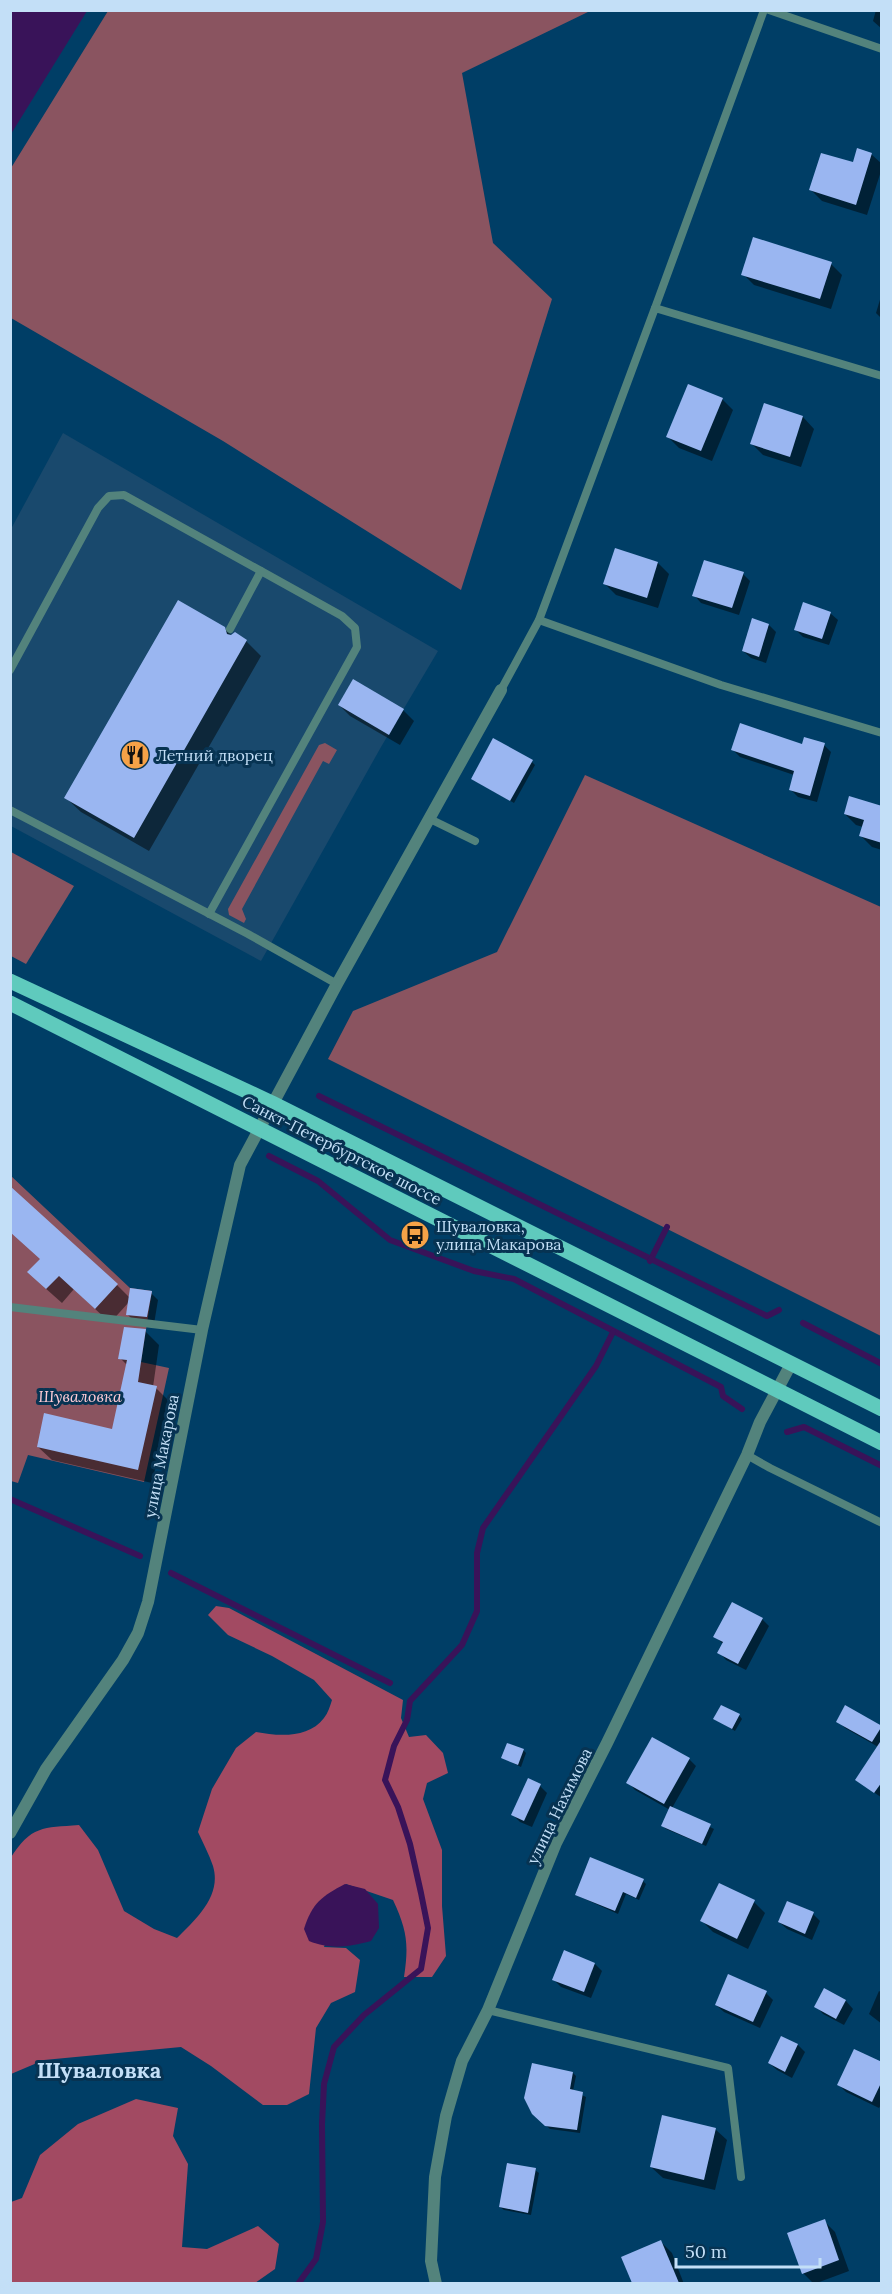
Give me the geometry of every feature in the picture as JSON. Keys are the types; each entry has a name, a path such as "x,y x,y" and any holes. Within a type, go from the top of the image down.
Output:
{"main road":[{"name":"Санкт-Петербургское шоссе","path":"10,981 272,1103 882,1409"},
{"name":"Санкт-Петербургское шоссе","path":"10,1003 882,1443"}],"street":[{"name":"улица Макарова","path":"10,1833 46,1769 123,1660 138,1633 148,1602 202,1330 240,1165 336,984 501,690"},
{"name":"улица Нахимова","path":"436,2283 431,2261 435,2177 446,2116 462,2061 488,2010 556,1843 608,1743 791,1364"}],"lane":[{"path":"501,690 538,620 764,10"},
{"path":"769,10 882,49"},
{"path":"655,308 882,376"},
{"path":"10,670 98,508 109,496 124,495 342,616 355,628 357,647 209,914"},
{"path":"230,629 261,571"},
{"path":"538,620 721,685 882,733"},
{"path":"10,810 209,914 336,984"},
{"path":"430,819 475,841"},
{"path":"10,1307 202,1330"},
{"path":"747,1455 882,1523"},
{"path":"488,2010 728,2067 741,2177"}],"shaded area":[{"path":"10,11 87,11 11,134"},
{"path":"63,433 438,651 381,747 261,961 11,826 11,529"},
{"path":"216,1606 229,1608 403,1700 401,1718 409,1737 426,1735 443,1753 448,1773 427,1783 423,1799 442,1850 442,1906 446,1956 432,1977 404,1977 406,1937 393,1900 346,1884 324,1947 346,1948 360,1960 355,1992 331,2003 316,2028 309,2094 287,2105 263,2105 211,2066 181,2047 44,2060 11,2074 10,1859 25,1840 39,1830 79,1825 98,1850 124,1911 154,1929 177,1938 199,1915 211,1897 215,1877 213,1866 198,1832 212,1789 236,1748 256,1732 283,1735 310,1730 328,1712 332,1700 314,1680 228,1635 208,1615"},
{"path":"345,1884 365,1889 378,1904 379,1928 371,1941 340,1947 325,1946 309,1941 304,1929 314,1906 330,1892"},
{"path":"136,2099 178,2108 173,2136 188,2164 182,2247 207,2249 258,2226 279,2244 275,2269 255,2283 11,2283 11,2202 22,2198 40,2155 78,2124"}],"green space":[{"path":"108,11 590,11 462,73 493,243 552,299 461,590 223,441 11,318 11,168"},
{"path":"325,743 337,750 329,764 323,761 242,909 246,919 244,923 229,915 228,909 319,745"},
{"path":"585,775 881,907 881,1336 328,1059 353,1011 497,952"},
{"path":"11,852 74,886 26,964 11,956"},
{"name":"Шуваловка","path":"10,1175 130,1288 152,1291 141,1362 169,1368 144,1482 28,1455 18,1483 11,1481"}],"building":[{"path":"857,148 872,153 856,205 809,190 821,153 853,162"},
{"path":"753,237 832,262 820,299 741,275"},
{"path":"688,384 723,398 701,451 666,437"},
{"path":"764,403 803,416 790,457 750,444"},
{"path":"615,548 658,562 647,598 603,584"},
{"path":"704,560 744,572 732,608 692,596"},
{"name":"Летний дворец","path":"178,600 225,627 227,634 231,635 235,632 247,640 134,838 64,798"},
{"path":"803,602 831,612 822,639 794,630"},
{"path":"752,618 769,624 759,657 742,651"},
{"path":"353,679 404,709 389,735 338,705"},
{"path":"740,723 802,744 804,737 825,743 810,796 789,790 794,771 731,750"},
{"path":"493,738 533,760 510,801 471,779"},
{"path":"849,796 882,806 882,843 859,836 864,820 844,814"},
{"path":"10,1186 118,1284 95,1309 59,1276 46,1289 27,1272 40,1259 10,1232"},
{"path":"130,1288 152,1291 147,1317 126,1315"},
{"path":"124,1327 146,1329 138,1382 157,1386 138,1470 37,1447 44,1413 112,1429 127,1360 118,1359"},
{"path":"732,1602 763,1618 738,1664 717,1653 723,1642 713,1637"},
{"path":"721,1705 740,1714 732,1729 713,1719"},
{"path":"845,1705 882,1726 872,1742 836,1722"},
{"path":"652,1737 690,1758 664,1804 626,1783"},
{"path":"882,1739 882,1782 874,1793 855,1780"},
{"path":"507,1743 524,1749 518,1765 501,1758"},
{"path":"528,1778 541,1784 524,1821 511,1815"},
{"path":"670,1806 711,1824 702,1844 661,1826"},
{"path":"590,1857 644,1879 636,1898 623,1892 615,1911 575,1895"},
{"path":"719,1883 755,1900 737,1939 700,1921"},
{"path":"787,1901 814,1912 805,1934 778,1922"},
{"path":"564,1950 595,1963 584,1992 552,1980"},
{"path":"728,1974 767,1991 753,2022 715,2005"},
{"path":"824,1988 846,2000 836,2019 814,2007"},
{"path":"781,2036 798,2044 785,2072 768,2063"},
{"path":"854,2049 882,2062 882,2081 872,2102 837,2085"},
{"path":"532,2063 573,2072 570,2089 583,2092 577,2130 545,2126 532,2114 524,2098"},
{"path":"662,2115 716,2128 704,2180 650,2167"},
{"path":"507,2163 536,2168 528,2213 499,2207"},
{"path":"825,2219 839,2260 802,2274 787,2233"},
{"path":"661,2240 679,2283 632,2283 621,2257"}],"waterway":[{"path":"319,1096 651,1259 667,1227"},
{"path":"269,1156 318,1181 390,1240 474,1271 514,1279 721,1387 723,1396 742,1409"},
{"path":"650,1261 651,1259 767,1316 779,1310"},
{"path":"803,1323 882,1364"},
{"path":"298,2284 316,2259 323,2222 324,2084 334,2047 364,2015 421,1969 428,1928 410,1844 398,1807 385,1780 394,1746 407,1720 410,1701 462,1645 477,1611 477,1553 483,1528 596,1366 613,1332"},
{"path":"787,1432 804,1427 882,1466"},
{"path":"10,1499 140,1556"},
{"path":"171,1573 390,1683"}],"place":[{"name":"Летний дворец","path":"135,755"},
{"name":"Шуваловка, улица Макарова","path":"415,1235"}],"district":[{"name":"Шуваловка","path":"99,2070"}]}
